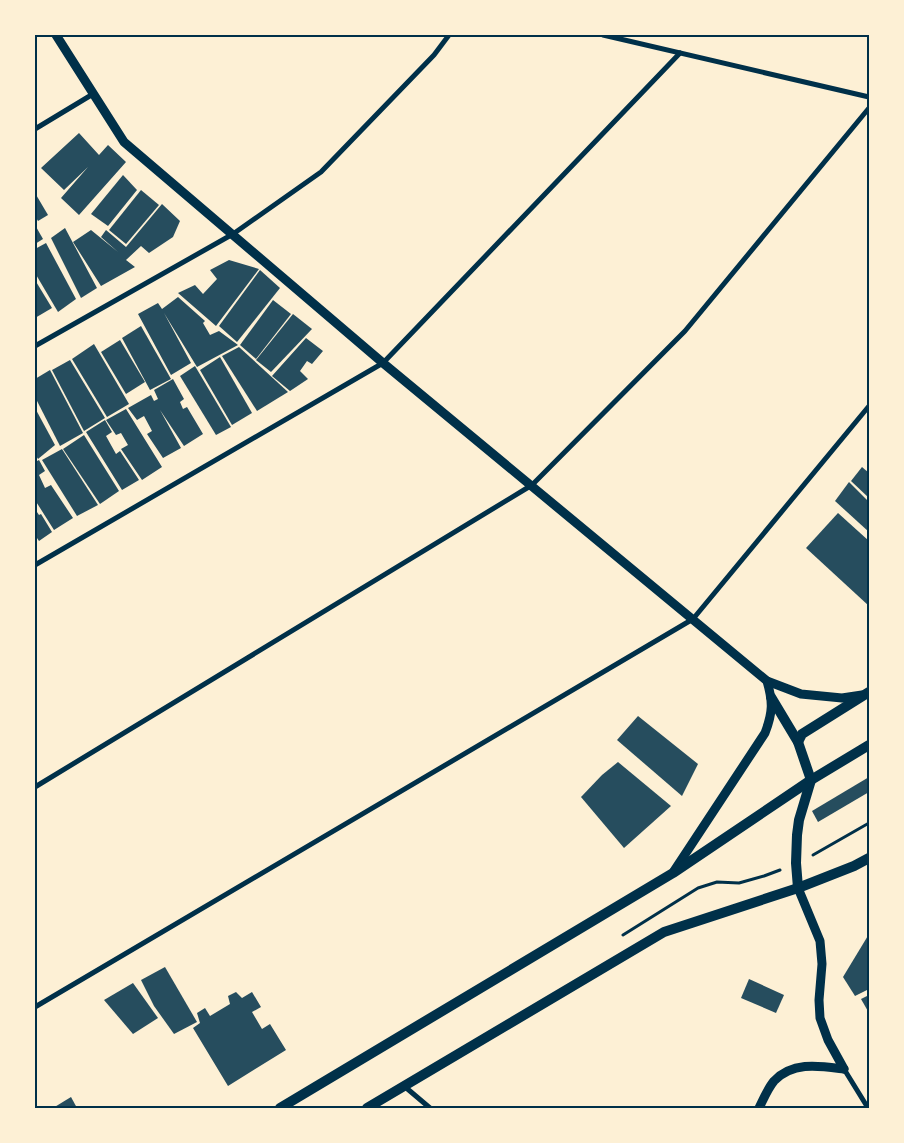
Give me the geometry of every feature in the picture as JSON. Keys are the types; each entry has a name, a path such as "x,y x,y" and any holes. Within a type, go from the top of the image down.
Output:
{"main road":[{"path":"798,742 802,734 866,694"},
{"path":"771,697 798,742 811,780 799,820 797,835 796,864 798,888"},
{"path":"280,1108 673,873 811,780 869,745"},
{"path":"367,1108 664,932 798,888 854,866 869,858"}],"street":[{"path":"56,35 124,142 383,363 767,681 801,694 842,698 866,694"},
{"path":"35,346 233,234 321,172 434,55 448,35"},
{"path":"603,35 869,97"},
{"path":"35,566 383,363 680,53"},
{"path":"35,129 93,94"},
{"path":"35,787 532,485 685,332 869,108"},
{"path":"35,1007 693,619 869,406"},
{"path":"673,873 765,733 772,711 767,681"},
{"path":"798,888 820,942 822,964 819,1000 820,1018 828,1040 868,1108"},
{"path":"759,1108 773,1082 786,1071 800,1066 844,1069"},
{"path":"404,1086 430,1108"}],"building":[{"path":"79,133 99,155 108,145 126,162 79,215 61,198 88,167 64,190 41,168"},
{"path":"123,175 137,190 108,226 91,214"},
{"path":"141,190 159,205 126,244 109,230"},
{"path":"35,193 48,215 38,221 35,216"},
{"path":"162,204 180,221 173,237 149,253 141,246 126,260 135,267 101,286 73,242 91,230 118,252 101,237 106,230 126,247"},
{"path":"35,225 43,239 35,244"},
{"path":"65,228 97,288 81,298 51,238"},
{"path":"46,243 76,299 58,312 35,273 35,249"},
{"path":"229,260 259,269 216,326 178,293 195,285 203,294 217,279 210,270"},
{"path":"260,270 280,288 237,342 219,326"},
{"path":"35,280 52,308 35,318"},
{"path":"178,297 205,321 203,323 210,335 219,331 238,345 197,367 164,313 191,363 171,375 138,314 158,303 162,309"},
{"path":"273,300 291,314 256,359 240,345"},
{"path":"293,314 312,329 271,372 256,360"},
{"path":"141,326 171,379 150,390 122,338"},
{"path":"306,338 323,351 312,364 307,361 300,371 308,379 290,391 272,376"},
{"path":"120,340 145,382 126,394 101,352"},
{"path":"94,344 129,404 107,417 72,359"},
{"path":"239,347 288,392 257,411 222,356"},
{"path":"220,357 252,413 232,425 200,370"},
{"path":"70,360 105,418 84,431 52,370"},
{"path":"195,366 231,427 216,435 180,376"},
{"path":"50,370 83,433 60,446 35,397 35,379"},
{"path":"173,379 184,399 180,402 183,409 187,407 203,434 184,446 160,410 181,448 163,458 147,434 152,431 144,416 137,420 128,408 151,395 154,401 158,399 154,390"},
{"path":"35,408 55,445 38,459 35,454"},
{"path":"126,409 162,467 142,480 121,449 128,445 121,433 116,435 106,420"},
{"path":"105,420 112,432 106,436 116,454 120,451 139,480 122,490 86,432"},
{"path":"84,435 119,491 100,504 63,449"},
{"path":"62,449 98,505 77,516 42,460"},
{"path":"39,460 45,471 39,475 45,488 51,485 73,518 54,530 35,500 35,462"},
{"path":"862,467 869,473 869,498 851,481"},
{"path":"849,482 869,502 869,532 835,501"},
{"path":"35,509 39,515 41,514 52,532 39,541 35,535"},
{"path":"838,513 869,541 869,606 806,548"},
{"path":"638,716 698,764 682,796 617,740"},
{"path":"618,762 671,806 624,848 581,797 602,775"},
{"path":"869,777 869,792 818,822 812,811"},
{"path":"869,934 869,989 855,996 843,977"},
{"path":"165,967 197,1022 174,1034 154,1006 141,980"},
{"path":"749,979 784,995 776,1013 741,998"},
{"path":"133,983 158,1018 133,1034 104,1000"},
{"path":"236,992 242,998 252,992 261,1007 252,1012 262,1029 270,1024 286,1050 228,1086 193,1028 200,1023 197,1013 205,1008 210,1016 230,1004 228,996"},
{"path":"869,995 869,1013 861,999"},
{"path":"71,1097 77,1108 53,1108"}]}
